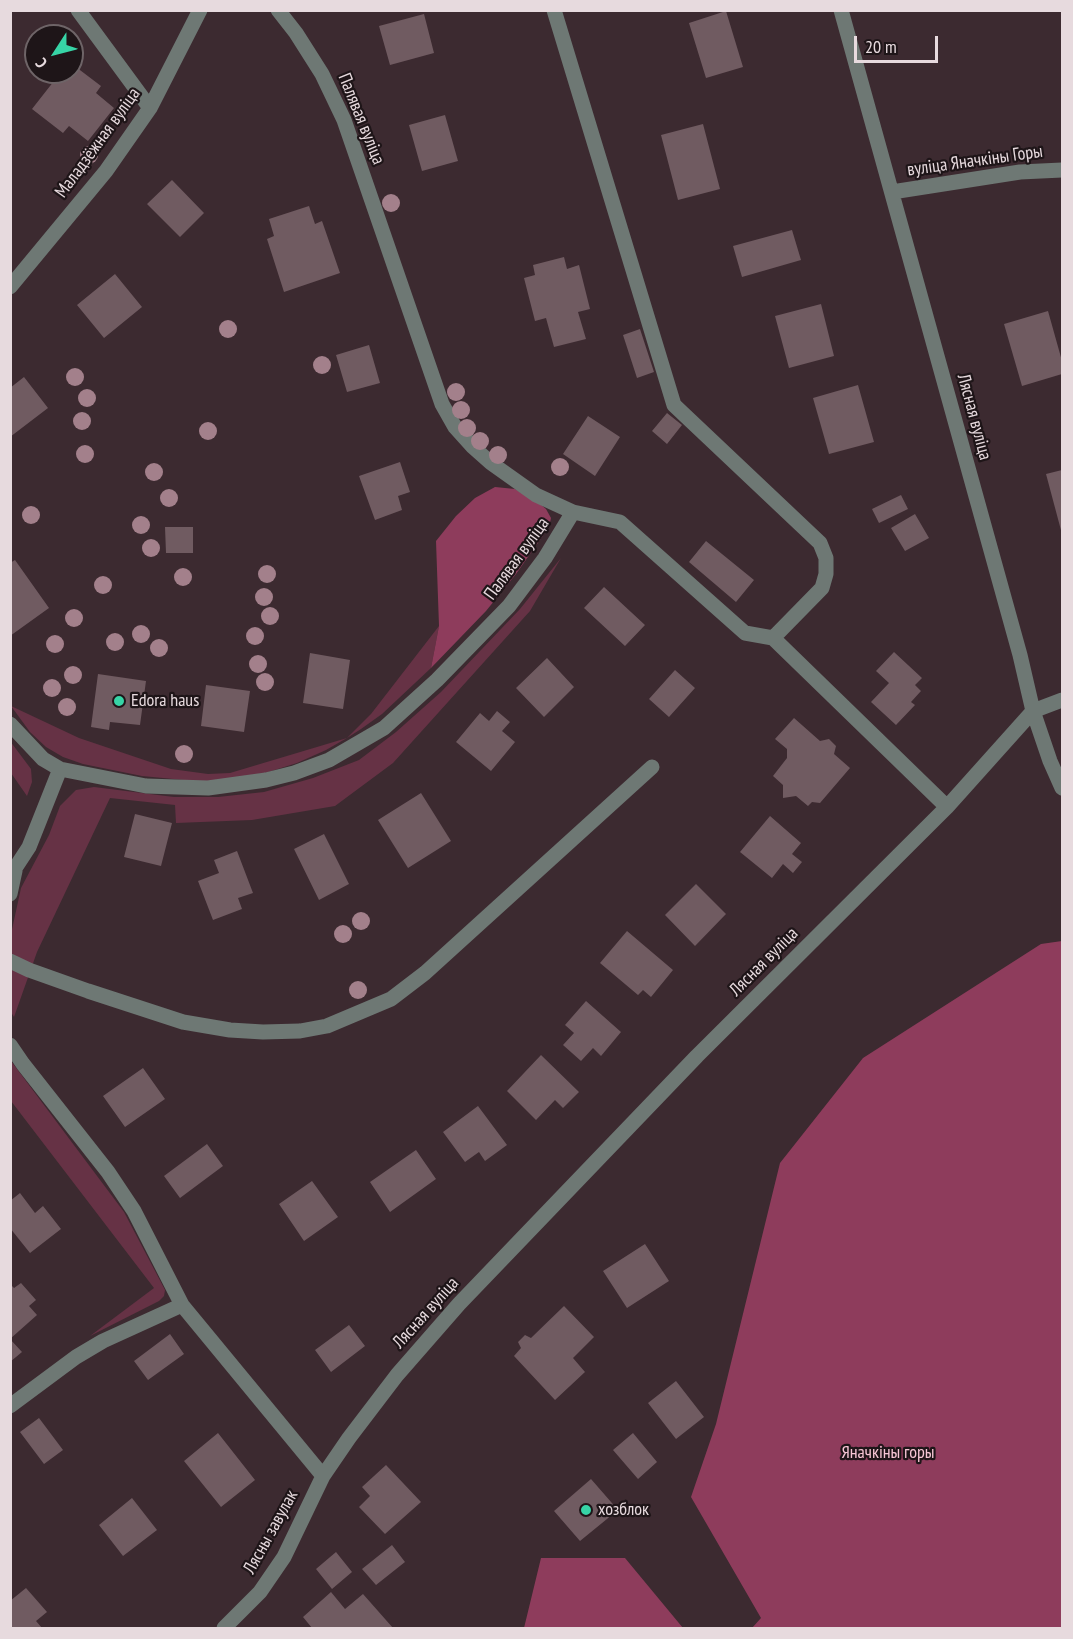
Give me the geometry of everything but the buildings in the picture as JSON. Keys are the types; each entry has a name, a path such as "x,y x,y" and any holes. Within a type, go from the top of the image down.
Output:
{"street":[{"path":"78,10 150,108"},
{"name":"Маладзёжная вуліца","path":"10,287 106,171 150,108 200,10"},
{"name":"Палявая вуліца","path":"60,770 146,786 208,788 266,780 329,760 384,728 437,680 509,606 545,558 573,512 527,489 491,463 454,427 442,404 344,120 322,74 296,33 278,10"},
{"path":"554,10 674,405 820,543 826,558 826,574 822,588 773,638"},
{"name":"Лясная вуліца","path":"323,1476 397,1375 459,1304 697,1056 947,807 1033,711 1020,655 841,10"},
{"name":"вуліца Яначкіны Горы","path":"892,192 1020,172 1062,170"},
{"path":"573,512 621,522 745,633 773,638 947,807"},
{"path":"1062,700 1033,711 1062,788"},
{"path":"10,724 43,759 60,770 29,847 13,873 10,894"},
{"path":"10,961 59,981 183,1022 230,1030 263,1032 300,1031 327,1026 391,999 425,973 652,767"},
{"path":"10,1045 108,1172 134,1210 182,1305 323,1476"},
{"path":"10,1406 76,1357 103,1341 182,1305"},
{"name":"Лясны завулак","path":"224,1629 260,1592 284,1557 323,1476"}],"shaded area":[{"path":"561,558 530,611 393,763 335,806 252,820 176,823 175,805 110,798 37,952 14,1017 11,1012 11,934 21,888 49,835 60,806 76,790 94,787 174,797 218,797 264,792 313,778 359,760 396,732 441,692 520,609"},
{"path":"439,626 431,668 382,714 347,738 371,714"},
{"path":"11,706 79,738 171,769 208,774 230,773 347,738 297,763 265,773 205,782 142,776 83,764 63,757 46,747 30,732"},
{"path":"10,741 31,769 32,782 27,796 11,773"},
{"path":"11,1061 124,1212 165,1290 164,1296 159,1301 90,1336 154,1288 11,1101"}],"green space":[{"path":"495,487 515,489 539,503 551,518 549,527 516,574 486,611 431,668 439,626 436,541 456,516 475,498"},
{"name":"Яначкіны горы","path":"1062,941 1062,1628 752,1628 761,1618 691,1497 716,1424 780,1163 863,1058 1041,944"},
{"path":"541,1558 625,1558 683,1628 524,1628"}],"place":[{"name":"Edora haus","path":"119,701"},
{"name":"хозблок","path":"586,1510"}]}
